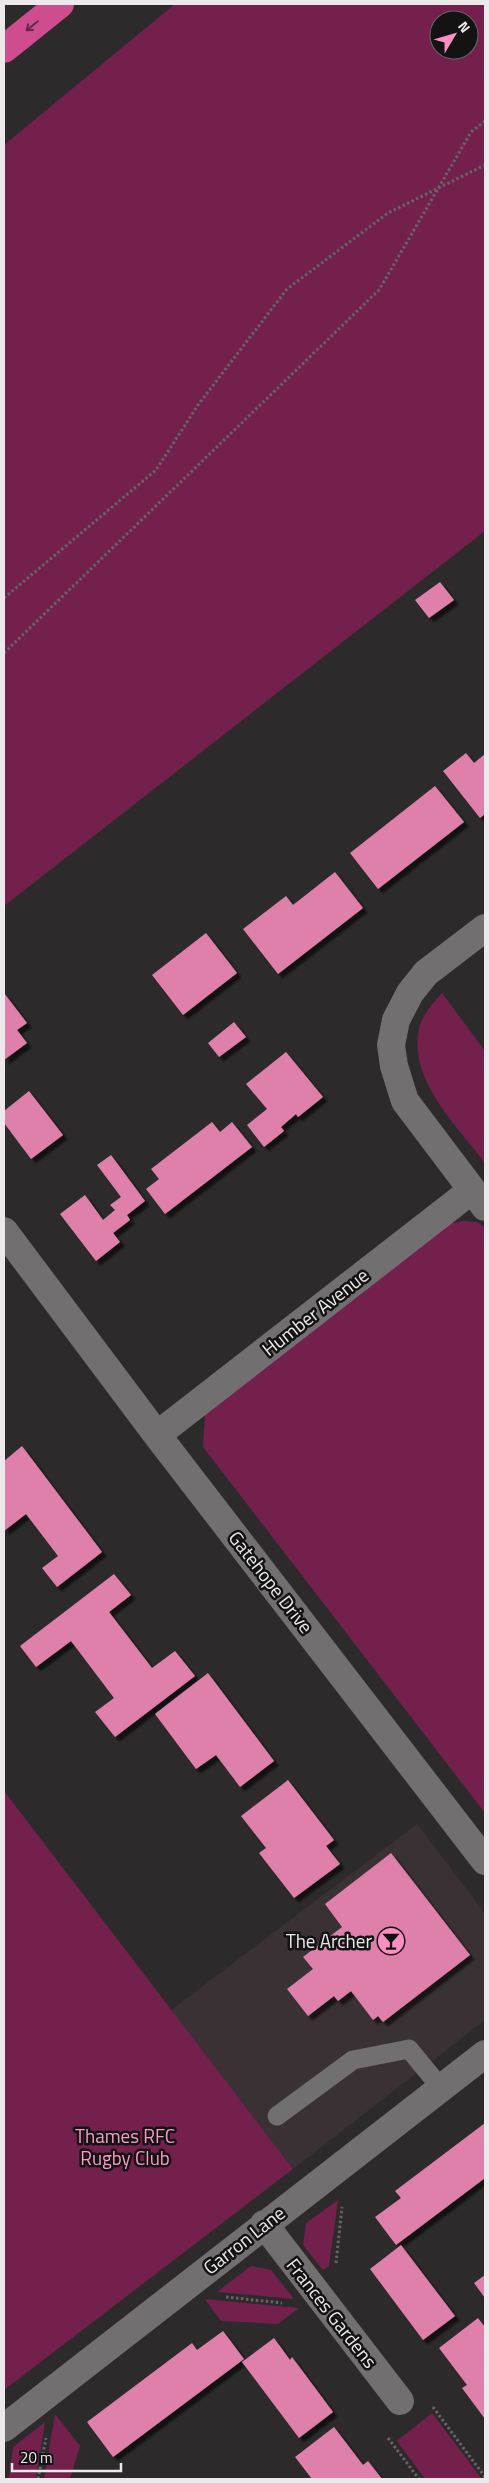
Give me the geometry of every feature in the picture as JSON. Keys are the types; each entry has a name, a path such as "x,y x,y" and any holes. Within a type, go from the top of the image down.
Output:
{"highway":[{"path":"4,49 60,4"}],"street":[{"name":"Humber Avenue","path":"158,1435 479,1198 405,1101 394,1066 392,1045 396,1020 410,993 426,973 485,928"},
{"name":"Gatehope Drive","path":"4,1230 158,1435 485,1861"},
{"name":"Garron Lane","path":"4,2428 485,2054"},
{"name":"Frances Gardens","path":"264,2224 400,2401"}],"lane":[{"path":"277,2116 352,2060 409,2049 441,2088"}],"path":[{"path":"4,653 379,290 471,132 485,121"},
{"path":"4,598 156,470 198,405 287,289 388,214 485,165"},
{"path":"336,2270 342,2205"},
{"path":"221,2296 286,2303"},
{"path":"430,2404 485,2477"},
{"path":"38,2479 46,2436"},
{"path":"388,2438 419,2479"}],"shaded area":[{"path":"417,1824 485,1913 485,2020 293,2169 171,2010"}],"green space":[{"path":"175,4 485,4 485,531 4,906 4,145"},
{"path":"442,993 485,1051 485,1163 437,1101 421,1066 418,1048 420,1024 428,1009"},
{"path":"463,1221 477,1222 485,1228 485,1813 203,1447 205,1414 449,1224"},
{"name":"Thames RFC Rugby Club","path":"4,1791 293,2169 4,2390"},
{"path":"338,2200 329,2266 323,2270 303,2245 306,2223"},
{"path":"251,2266 271,2270 294,2299 217,2292"},
{"path":"205,2299 299,2308 278,2324 221,2321"},
{"path":"432,2413 482,2479 425,2479 397,2441"},
{"path":"55,2414 80,2446 70,2479 44,2479"},
{"path":"45,2422 36,2479 9,2479 13,2447"}],"building":[{"path":"440,582 454,600 429,618 415,600"},
{"path":"466,753 474,763 485,754 485,814 480,818 443,771"},
{"path":"435,786 464,822 378,889 350,853"},
{"path":"335,872 363,908 278,974 243,929 286,896 293,905"},
{"path":"206,933 237,973 183,1015 152,975"},
{"path":"4,993 27,1023 17,1030 27,1043 4,1060"},
{"path":"234,1022 246,1037 219,1057 208,1043"},
{"path":"286,1052 323,1097 298,1117 296,1114 281,1127 284,1131 264,1147 247,1125 267,1109 246,1084"},
{"path":"29,1091 63,1135 31,1159 4,1123 4,1111"},
{"path":"212,1122 220,1132 232,1122 252,1147 165,1214 146,1189 159,1179 151,1169"},
{"path":"111,1155 145,1201 127,1215 130,1220 113,1233 120,1242 96,1261 60,1214 85,1195 103,1220 115,1210 110,1205 121,1197 97,1165"},
{"path":"22,1446 102,1552 57,1587 42,1568 58,1556 26,1514 4,1531 4,1461"},
{"path":"114,1574 131,1595 109,1612 152,1668 175,1651 195,1676 115,1737 95,1712 114,1698 71,1641 36,1667 20,1646"},
{"path":"208,1673 274,1761 240,1787 216,1755 196,1769 155,1714"},
{"path":"288,1780 334,1840 326,1846 340,1864 294,1898 259,1853 266,1848 241,1816"},
{"name":"The Archer","path":"391,1853 470,1955 383,2022 378,2016 373,2020 351,1991 338,2001 334,1996 308,2016 287,1989 313,1969 303,1957 342,1927 325,1904"},
{"path":"485,2123 485,2178 396,2245 375,2217 401,2198 395,2191"},
{"path":"401,2245 455,2316 423,2340 370,2269"},
{"path":"485,2275 485,2298 474,2283"},
{"path":"478,2318 485,2327 485,2419 462,2388 467,2385 439,2348"},
{"path":"223,2331 244,2359 113,2457 87,2422 192,2343 197,2350"},
{"path":"274,2338 290,2360 292,2357 333,2412 299,2438 242,2362"},
{"path":"334,2427 363,2465 368,2461 382,2479 312,2479 295,2457"}],"place":[{"name":"The Archer","path":"391,1941"}]}
